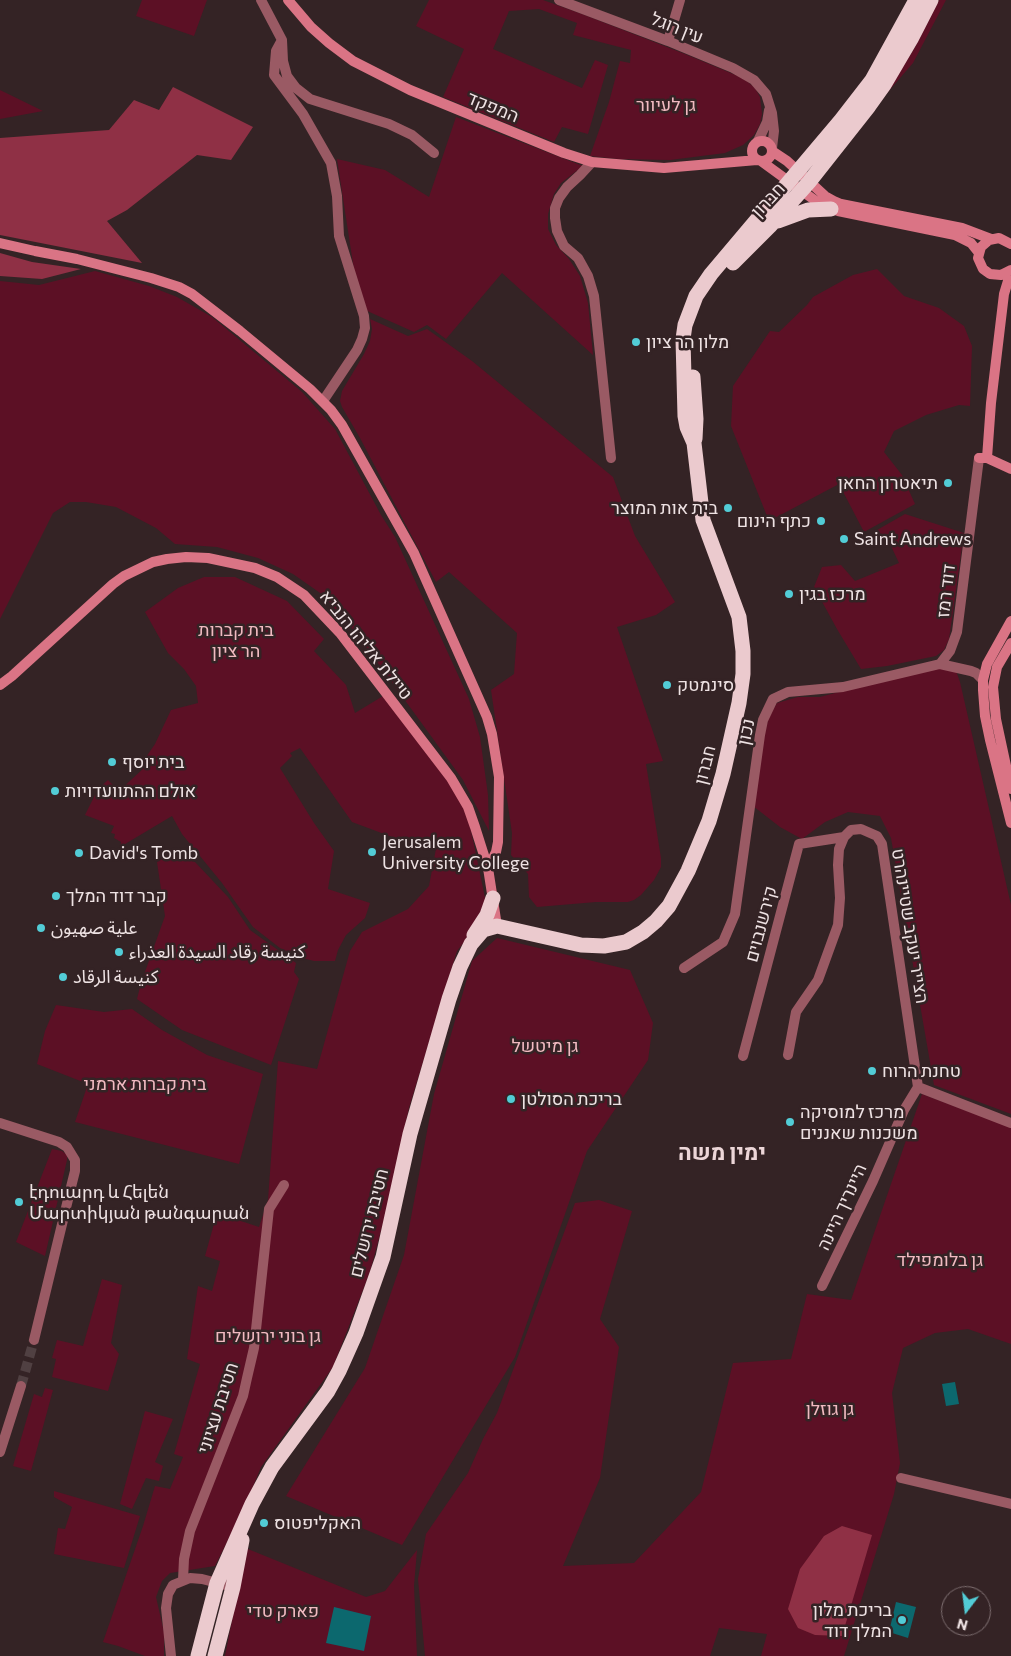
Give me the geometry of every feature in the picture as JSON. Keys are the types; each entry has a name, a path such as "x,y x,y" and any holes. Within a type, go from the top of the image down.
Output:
{"highway":[{"name":"חברון","path":"694,442 687,427 683,388 683,333 690,308 711,274 850,110 872,80 916,0"},
{"name":"חברון","path":"496,926 582,945 604,946 626,942 643,932 656,921 669,906 688,871 708,821 723,774 739,703 743,674 743,651 739,617 703,520 694,442 696,420 692,350 696,322 701,308 721,276 805,187 884,85 931,0"},
{"path":"770,226 800,212 831,209"},
{"path":"472,944 477,928 489,911 492,898"},
{"name":"חטיבת ירושלים","path":"198,1656 217,1583 252,1504 272,1467 328,1391 356,1333 383,1257 410,1134 460,967 472,944 483,930 496,926"},
{"name":"חטיבת ירושלים","path":"215,1656 233,1587 245,1521"}],"street":[{"path":"261,0 282,40 283,61 287,76 296,88 310,98 412,135 434,153"},
{"name":"המפקד","path":"288,0 311,27 353,61 410,90 564,153 592,162 664,168 759,161"},
{"name":"עין רוגל","path":"559,0 668,41 744,73 761,86 770,104 774,122 772,150"},
{"path":"668,41 680,0"},
{"path":"282,40 276,51 274,75 303,114 331,163 339,236 364,316 365,328 357,350 323,401"},
{"path":"770,104 767,122 755,145 752,156 759,161 793,177 805,187 841,204 956,227 991,239 1002,238 1011,244"},
{"path":"755,145 768,142 793,177 805,187 818,204 831,209 954,235 971,243 978,253 980,264 987,273 998,276 1011,270"},
{"name":"המפקד","path":"716,163 738,157 755,145"},
{"path":"759,161 767,160 772,150"},
{"path":"592,162 567,186 559,198 554,218 557,231 564,246 578,258 588,276 594,296 611,458"},
{"path":"978,253 983,244 991,239"},
{"path":"0,243 77,259 152,278 179,287 192,294 234,326 323,401 342,425 410,546 487,717 496,756 499,795 498,847 488,868"},
{"name":"דוד רמז","path":"940,664 950,651 957,632 991,403 1004,294 1011,270"},
{"path":"983,458 1011,469"},
{"name":"טיילת אליהו הנביא","path":"0,685 113,584 140,568 167,559 186,557 208,558 254,568 277,577 304,595 340,634 450,778 468,807 488,868 496,926"},
{"path":"1011,620 986,666 1011,789"},
{"path":"1011,643 988,681 983,698 986,722 1011,823"},
{"name":"נכון","path":"684,968 723,942 735,914 760,736 763,720 773,699 788,692 827,690 852,686 940,664 971,670 988,681"},
{"name":"הצייר יעקב שטיינהרט","path":"844,837 851,830 861,829 877,836 882,844 918,1087"},
{"path":"788,1055 796,1012 818,980 838,925 840,898 839,849 844,837"},
{"name":"קירשנבוים","path":"743,1056 798,844 844,837"},
{"path":"918,1087 1011,1123"},
{"name":"היינריך היינה","path":"822,1286 873,1181 904,1110 918,1087"},
{"path":"0,1123 59,1142 67,1146 75,1160 72,1183 34,1340"},
{"name":"חטיבת עציוני","path":"183,1580 185,1552 190,1530 248,1378 254,1348 269,1209 284,1185"},
{"path":"0,1452 21,1386"},
{"path":"901,1478 1011,1504"},
{"path":"171,1656 166,1608 168,1594 173,1585 190,1578 233,1587"}],"green space":[{"path":"142,0 207,0 194,36 136,16"},
{"name":"גן לעיוור","path":"429,0 543,0 582,14 685,54 748,82 755,88 760,97 762,114 760,124 754,135 743,145 725,153 670,160 618,159 590,156 609,102 620,61 630,63 631,50 573,35 577,23 539,9 509,11 493,49 582,88 595,60 608,65 588,134 562,127 554,142 443,97 464,49 416,26"},
{"path":"939,0 946,0 913,63 881,100 914,49"},
{"path":"0,90 43,111 0,119"},
{"path":"456,117 583,166 561,183 554,194 548,214 548,229 556,245 569,259 580,276 588,303 593,355 502,273 446,339 427,325 414,332 365,310 354,270 337,159 385,170 429,197"},
{"path":"877,269 904,296 939,308 964,326 972,346 970,406 959,405 926,415 894,431 884,452 902,475 915,504 864,532 839,484 769,521 731,426 733,386 770,331 779,332 813,297 853,275"},
{"path":"95,271 149,286 177,297 212,317 302,392 335,429 381,515 395,537 469,699 480,737 488,795 489,831 463,780 356,633 323,595 293,574 258,558 217,547 175,544 156,528 116,507 86,502 70,502 53,513 0,619 0,281 39,285"},
{"path":"370,319 408,336 427,329 472,361 613,477 635,536 675,602 656,615 617,627 663,761 646,764 661,867 654,880 634,900 628,902 596,902 537,907 529,897 528,874 511,855 512,833 491,690 514,674 517,633 449,572 436,582 342,407 340,401 342,391 370,341 372,329"},
{"path":"905,514 964,533 949,639 944,650 936,656 861,669 814,587 822,567 841,565 855,581 899,563 891,546 877,530"},
{"name":"גן בוני ירושלים","path":"204,577 235,577 287,601 324,639 314,651 346,685 355,713 383,696 447,778 468,816 490,922 476,927 457,951 409,1108 386,1212 370,1272 333,1367 261,1467 246,1504 215,1566 170,1573 162,1581 156,1597 164,1632 164,1656 145,1656 103,1642 155,1486 170,1489 183,1457 174,1454 200,1364 187,1359 198,1286 212,1291 220,1261 205,1256 217,1213 259,1227 268,1200 278,1061 317,1069 350,951 362,932 408,909 429,886 438,838 419,847 352,822 300,748 290,753 292,756 280,768 334,851 328,889 370,903 365,918 346,935 338,950 335,961 314,961 280,948 253,927 222,883 182,834 172,816 120,847 121,842 114,838 115,834 111,833 114,826 85,815 98,789 108,780 119,791 145,767 144,760 155,744 171,710 198,703 196,686 184,669 168,653 145,612 178,588"},
{"path":"943,664 955,668 960,682 1011,905 1011,1114 934,1085 891,838 880,816 848,812 825,822 802,839 780,827 753,806 761,747 769,716 777,703 798,697 820,697"},
{"path":"171,854 195,862 228,897 250,930 296,963 294,972 299,979 271,1065 182,1030 137,999 165,916 157,862"},
{"name":"גן מיטשל","path":"497,938 630,970 653,1023 648,1060 587,1151 515,1357 402,1545 286,1496 365,1368 404,1255 434,1094 472,961"},
{"name":"בית קברות ארמני","path":"56,1005 104,1012 132,1009 162,1030 207,1055 263,1074 239,1164 75,1122 88,1084 37,1064 45,1031"},
{"path":"922,1094 1011,1127 1011,1344 968,1329 935,1333 903,1348 892,1393 900,1463 894,1494 844,1656 761,1656 767,1634 719,1628 710,1656 425,1656 418,1579 426,1534 468,1473 497,1413 575,1203 599,1200 632,1211 600,1319 619,1347 600,1478 563,1566 634,1563 701,1492 733,1363 791,1359 807,1294 851,1300"},
{"path":"52,1149 62,1151 67,1155 67,1160 45,1256 16,1242"},
{"path":"102,1279 122,1285 111,1343 119,1354 108,1391 52,1377 56,1359 52,1358 57,1340 83,1346"},
{"path":"45,1388 53,1390 31,1471 13,1466 34,1394 42,1397"},
{"path":"145,1411 173,1419 155,1462 163,1466 159,1481 146,1478 132,1509 120,1504"},
{"path":"54,1491 140,1516 124,1568 54,1554 58,1528 65,1529 72,1507 54,1497"},
{"name":"פארק טדי","path":"243,1547 366,1597 385,1591 417,1550 414,1586 417,1656 225,1656 235,1605"}],"shaded area":[{"path":"173,87 253,127 231,160 197,155 127,210 107,221 142,263 0,235 0,138 109,130 134,100 159,110"},
{"path":"0,253 32,262 81,269 42,279 0,276"},
{"path":"842,1526 872,1535 842,1636 815,1635 798,1628 788,1609 800,1569 824,1536"}],"water":[{"path":"955,1382 959,1404 946,1406 942,1384"},
{"name":"בריכת מלון המלך דוד","path":"896,1602 916,1607 908,1638 889,1632"},
{"path":"334,1607 371,1616 364,1651 326,1643"}],"tunnel":[{"path":"21,1386 34,1340"}],"place":[{"name":"מלון הר ציון","path":"636,342"},
{"name":"תיאטרון החאן","path":"948,483"},
{"name":"בית אות המוצר","path":"728,508"},
{"name":"כתף הינום","path":"821,521"},
{"name":"Saint Andrews","path":"844,539"},
{"name":"מרכז בגין","path":"789,594"},
{"name":"סינמטק","path":"667,685"},
{"name":"בית יוסף","path":"112,762"},
{"name":"אולם ההתוועדויות","path":"55,791"},
{"name":"Jerusalem University College","path":"372,852"},
{"name":"David's Tomb","path":"79,853"},
{"name":"קבר דוד המלך","path":"56,896"},
{"name":"علية صهيون","path":"41,928"},
{"name":"كنيسة رقاد السيدة العذراء","path":"119,952"},
{"name":"كنيسة الرقاد","path":"63,977"},
{"name":"טחנת הרוח","path":"872,1071"},
{"name":"בריכת הסולטן","path":"511,1099"},
{"name":"מרכז למוסיקה משכנות שאננים","path":"790,1122"},
{"name":"էդուարդ և Հելեն Մարտիկյան թանգարան","path":"19,1202"},
{"name":"האקליפטוס","path":"264,1523"},
{"name":"בריכת מלון המלך דוד","path":"902,1620"}],"district":[{"name":"ימין משה","path":"722,1153"}],"park label":[{"name":"בית קברות הר ציון","path":"236,640"},
{"name":"גן בלומפילד","path":"940,1260"},
{"name":"גן גוזלן","path":"830,1409"}]}
